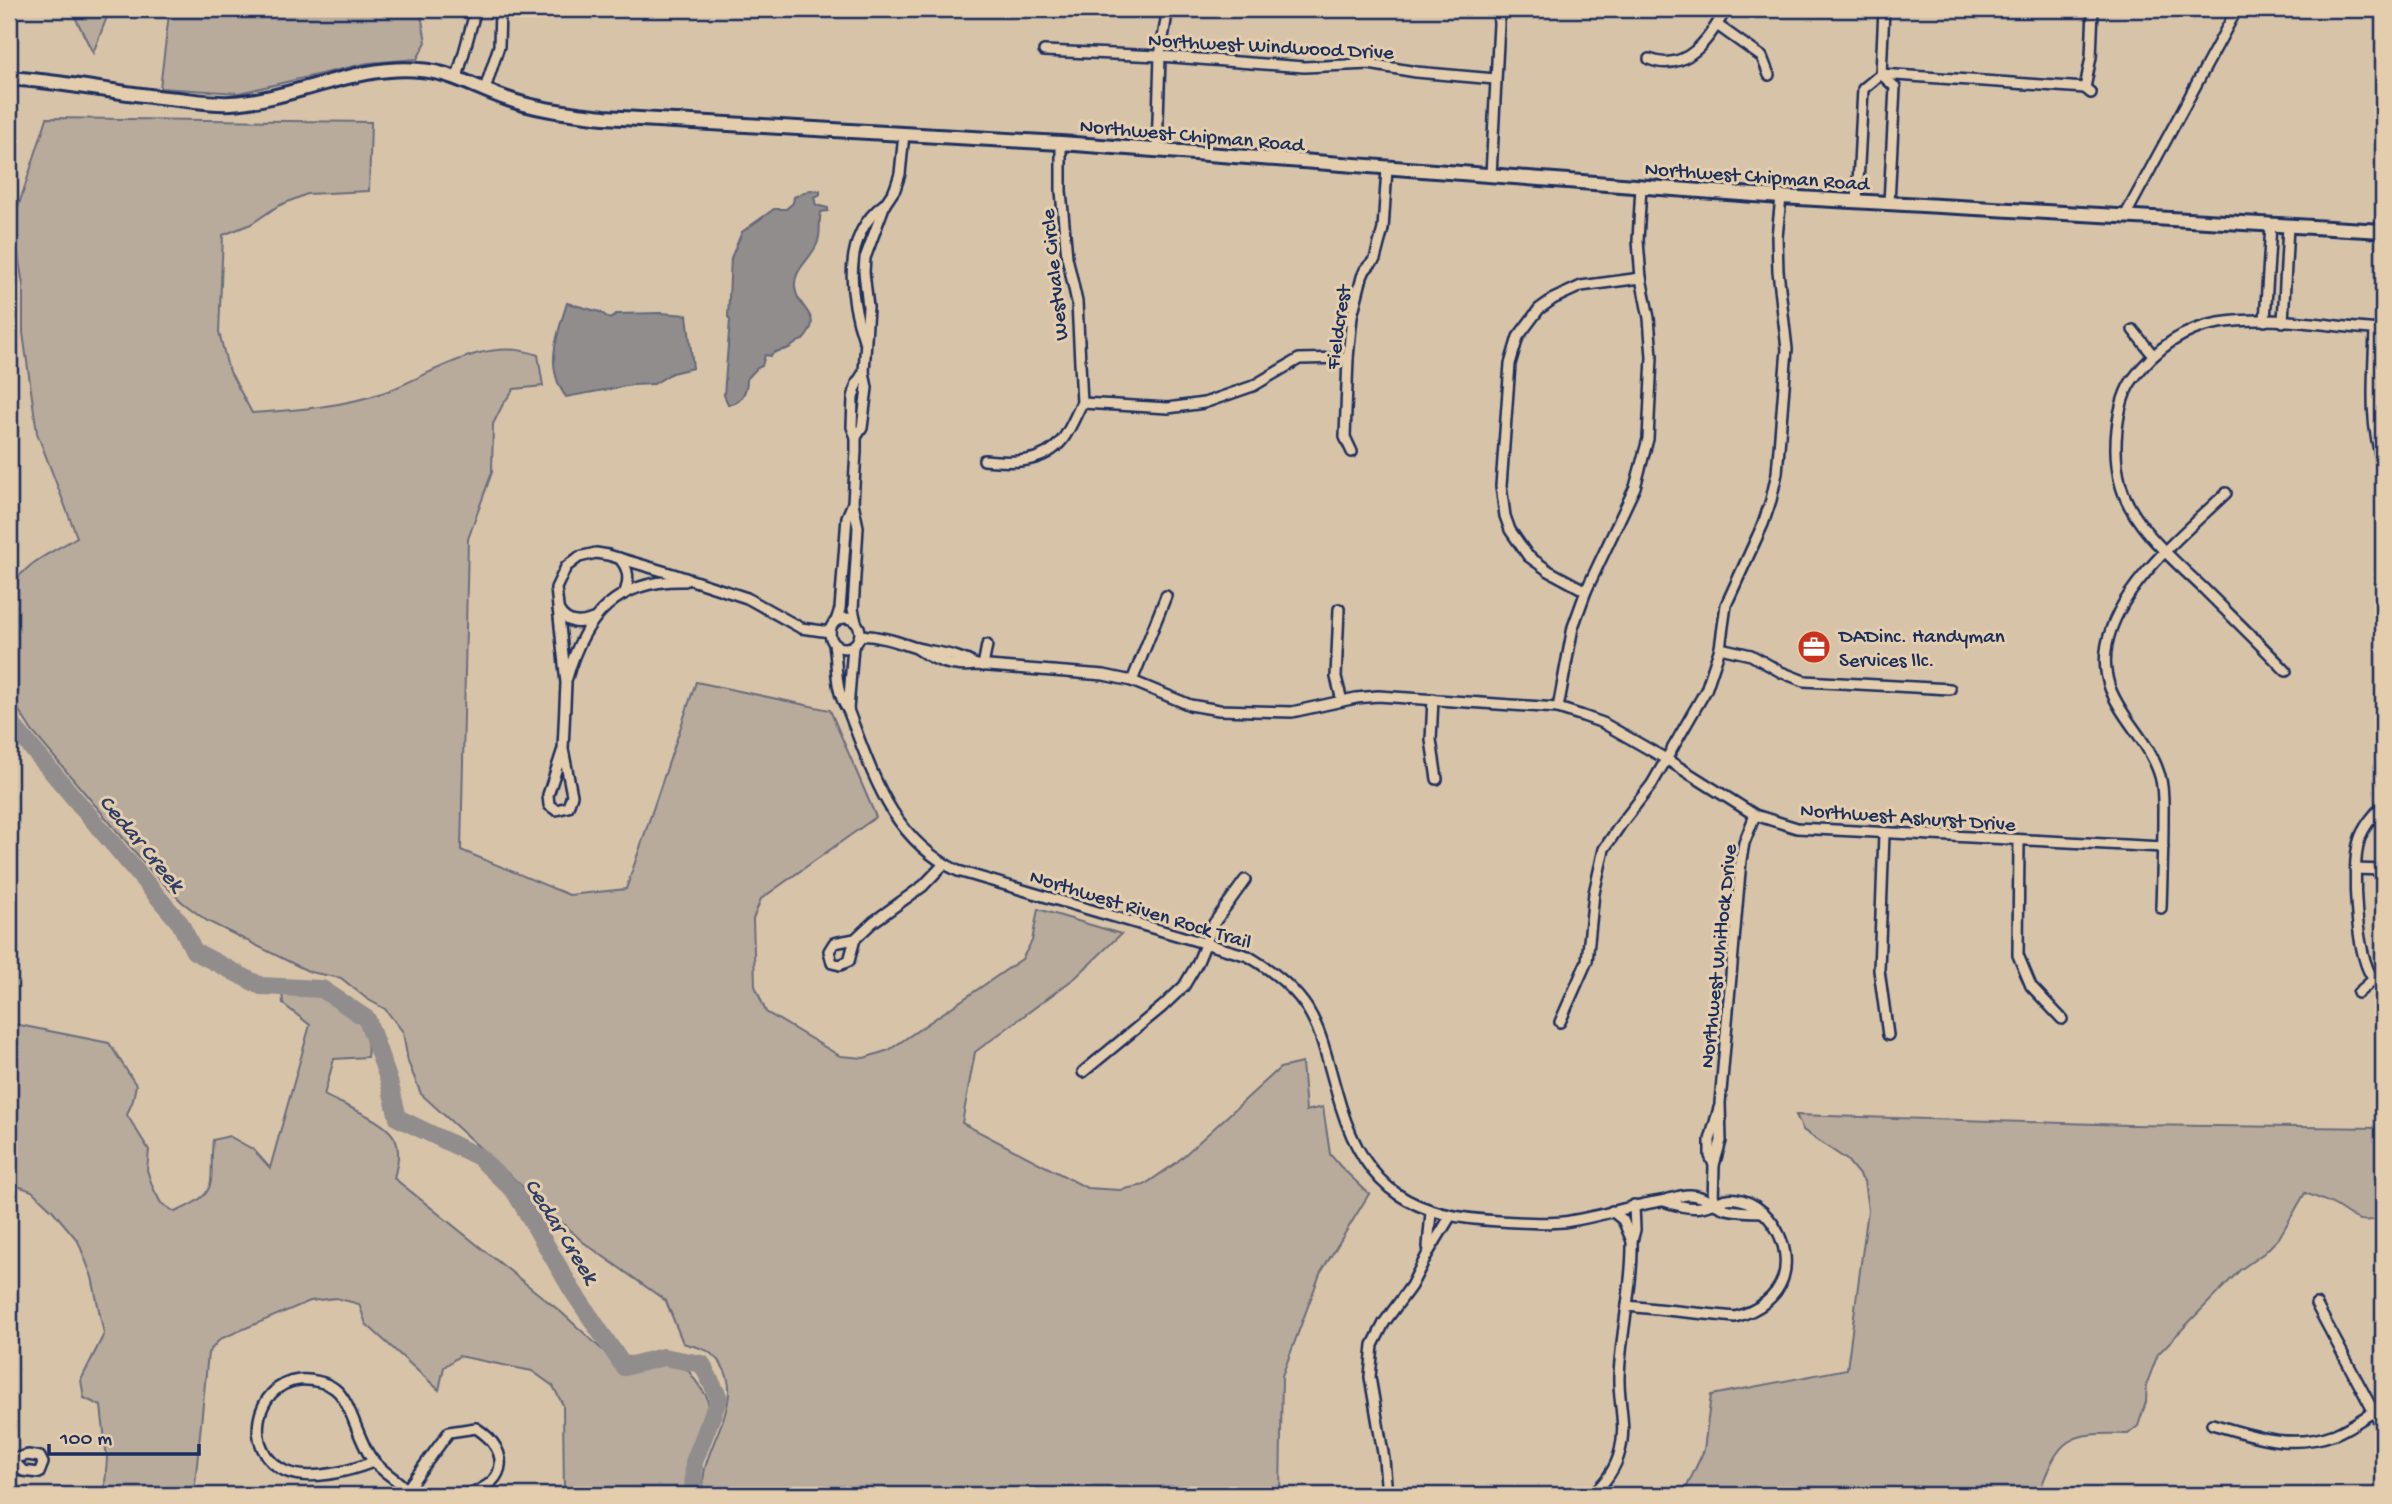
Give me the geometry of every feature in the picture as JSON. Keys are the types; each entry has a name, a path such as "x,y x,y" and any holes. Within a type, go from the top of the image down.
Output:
{"main road":[{"name":"Northwest Chipman Road","path":"9,78 229,103 301,91 371,72 392,69 421,70 457,78 521,104 552,111 604,117 1061,143 1857,202 2383,232"}],"street":[{"path":"457,78 476,9"},
{"path":"485,89 499,46 500,9"},
{"path":"1157,151 1160,56 1166,20 1164,9"},
{"path":"1491,175 1500,24 1498,9"},
{"path":"1649,59 1662,64 1685,58 1703,45 1726,9"},
{"path":"1884,9 1881,74 1895,87 1889,204"},
{"path":"1857,202 1863,89 1881,74 2088,90 2093,9"},
{"path":"2124,218 2237,9"},
{"path":"1717,25 1762,57 1769,75"},
{"name":"Northwest Windwood Drive","path":"1044,51 1160,56 1304,67 1369,64 1416,72 1495,79"},
{"path":"860,635 853,609 858,527 853,503 856,437 852,427 853,398 863,372 868,307 865,258 885,204 895,189 900,174 904,135"},
{"name":"Westvale Circle","path":"1061,143 1067,257 1077,302 1082,403"},
{"name":"Fieldcrest","path":"1352,452 1345,437 1348,358 1356,297 1365,270 1376,259 1383,229 1387,169"},
{"path":"1558,708 1573,627 1586,591 1635,487 1645,455 1652,357 1638,241 1641,186"},
{"path":"1560,1022 1587,961 1594,893 1604,849 1652,784 1706,690 1720,648 1726,605 1763,524 1777,473 1787,349 1778,271 1777,237 1781,197"},
{"path":"865,344 857,320 853,290 856,240 871,214 885,204"},
{"path":"2265,321 2271,225"},
{"path":"2283,322 2288,226"},
{"path":"1586,591 1549,572 1528,556 1510,530 1505,516 1501,486 1510,364 1518,337 1539,309 1553,299 1581,286 1641,278"},
{"path":"2286,671 2166,551 2134,513 2121,487 2115,447 2118,417 2128,386 2153,355 2176,337 2221,322 2265,321 2379,329 2373,416 2375,439 2383,464"},
{"path":"2133,330 2153,355"},
{"path":"984,460 1030,460 1046,453 1063,440 1082,403 1168,408 1204,403 1253,386 1299,359 1348,358"},
{"path":"2161,908 2161,777 2146,746 2110,689 2106,657 2112,626 2124,603 2147,571 2226,493"},
{"path":"563,749 548,795 549,805 556,810 568,807 572,795 563,749 566,683 556,604 558,580 572,561 587,554 619,558 747,598 801,628 830,632 840,610 847,517 853,503"},
{"path":"619,558 627,571 628,583 624,594"},
{"path":"566,683 574,652 593,620 605,607 624,594 658,582 696,582"},
{"path":"1132,681 1166,596"},
{"path":"556,604 563,617 574,623 593,620"},
{"path":"1339,609 1336,677 1342,701"},
{"path":"836,621 845,618 856,622"},
{"name":"Northwest Riven Rock Trail","path":"830,632 835,645 838,692 896,820 918,845 944,864 973,876 1248,956 1272,970 1294,989 1310,1010 1322,1034 1341,1106 1358,1151 1378,1177 1407,1201 1431,1212 1472,1220 1562,1222 1691,1195 1703,1196 1713,1203"},
{"name":"Northwest Ashurst Drive","path":"860,635 891,639 916,648 936,661 961,667 1104,675 1132,681 1205,709 1292,712 1378,696 1558,708 1604,723 1755,815 1797,828 2163,847"},
{"name":"Northwest Riven Rock Trail","path":"848,710 853,646 860,635"},
{"path":"835,645 844,649 853,646"},
{"path":"979,666 987,645"},
{"path":"1720,648 1751,655 1804,681 1950,689"},
{"path":"1433,699 1431,740 1437,779"},
{"path":"2383,806 2365,826 2358,842 2355,869 2359,940 2364,959 2374,979 2383,985"},
{"name":"Northwest Whitlock Drive","path":"1713,1203 1714,1165 1721,1141 1720,1103 1741,860 1744,843 1755,815"},
{"path":"1884,834 1879,970 1888,1035"},
{"path":"2019,840 2018,956 2031,986 2062,1019"},
{"path":"855,939 873,922 923,886 944,864"},
{"path":"2355,869 2383,870"},
{"path":"1083,1072 1176,995 1191,975 1214,923 1245,880"},
{"path":"2358,993 2374,979"},
{"path":"1627,1306 1735,1317 1759,1308 1775,1293 1786,1262 1779,1234 1763,1212 1752,1203 1724,1198 1713,1203"},
{"path":"1591,1495 1613,1468 1622,1447 1624,1422 1619,1378 1635,1230 1634,1205"},
{"path":"1612,1210 1623,1220 1632,1241"},
{"path":"1427,1252 1431,1212"},
{"path":"1387,1495 1384,1459 1370,1377 1372,1354 1384,1324 1411,1286 1427,1252 1450,1217"},
{"path":"2316,1304 2383,1429"},
{"path":"373,1462 330,1474 297,1475 284,1471 266,1453 258,1437 258,1418 263,1402 278,1387 294,1381 308,1379 335,1389 345,1401 373,1462 409,1492 449,1432 476,1428 494,1444 498,1453 498,1476 492,1483 474,1493 460,1495"},
{"path":"2212,1424 2287,1443 2310,1441 2338,1433 2383,1406"}],"shaded area":[{"path":"71,9 110,9 93,53"},
{"path":"160,9 420,9 426,42 417,59 368,63 239,93 160,88 169,14"},
{"path":"47,118 371,122 369,191 307,194 278,206 251,224 223,235 219,332 228,368 252,413 319,407 369,397 479,353 518,350 538,355 543,386 514,389 493,424 492,472 468,539 461,850 569,895 626,889 696,682 830,710 876,817 761,899 753,919 755,986 766,1012 840,1056 864,1058 889,1050 1022,959 1032,941 1038,909 1121,934 1076,977 975,1052 962,1123 1087,1188 1120,1190 1144,1185 1176,1163 1280,1068 1302,1063 1306,1111 1323,1107 1330,1154 1369,1194 1320,1274 1282,1376 1280,1495 702,1495 705,1468 722,1423 729,1393 728,1379 722,1365 706,1350 683,1343 666,1301 583,1242 421,1094 408,1062 403,1032 385,1009 367,999 341,978 310,972 207,921 182,902 152,872 32,731 9,695 9,592 30,566 77,537 37,433 23,333 23,285 13,223"},
{"path":"810,190 820,191 820,195 814,197 816,205 828,208 828,211 821,212 817,244 795,281 797,295 812,324 803,340 770,356 765,355 762,366 747,379 742,396 733,404 728,404 724,395 730,320 731,258 742,232 774,209 786,209 793,203 794,197"},
{"path":"567,303 600,312 610,319 616,314 687,315 693,368 672,373 654,384 632,385 566,397 555,374 554,351"},
{"path":"282,991 312,994 331,1000 349,1011 362,1027 368,1046 367,1057 334,1059 324,1095 374,1119 390,1132 398,1149 394,1178 561,1312 609,1356 671,1363 688,1370 707,1397 709,1409 689,1459 687,1495 564,1495 563,1405 553,1386 532,1371 459,1356 444,1367 439,1390 366,1324 359,1304 336,1298 310,1301 220,1339 208,1353 194,1495 104,1495 107,1459 101,1406 84,1398 81,1380 104,1334 92,1277 78,1241 32,1191 9,1183 9,1023 109,1043 136,1085 127,1115 149,1150 147,1170 153,1188 161,1203 175,1212 207,1192 211,1177 213,1140 229,1136 254,1150 270,1168 310,1025 283,1004"},
{"path":"1796,1115 2129,1125 2383,1128 2383,1216 2382,1219 2357,1219 2332,1204 2305,1193 2279,1238 2240,1270 2158,1354 2147,1383 2146,1402 2138,1426 2128,1434 2091,1435 2068,1442 2053,1461 2038,1495 1683,1495 1704,1450 1711,1395 1847,1369 1868,1210 1864,1181 1847,1160 1803,1130"}],"waterway":[{"name":"Cedar Creek","path":"9,721 180,923 194,951 261,986 322,989 367,1019 389,1081 398,1118 479,1157 515,1192 572,1290 624,1367 663,1357 702,1364 719,1398 694,1462 693,1495"}],"place":[{"name":"DADinc. Handyman Services llc.","path":"1814,647"}]}
